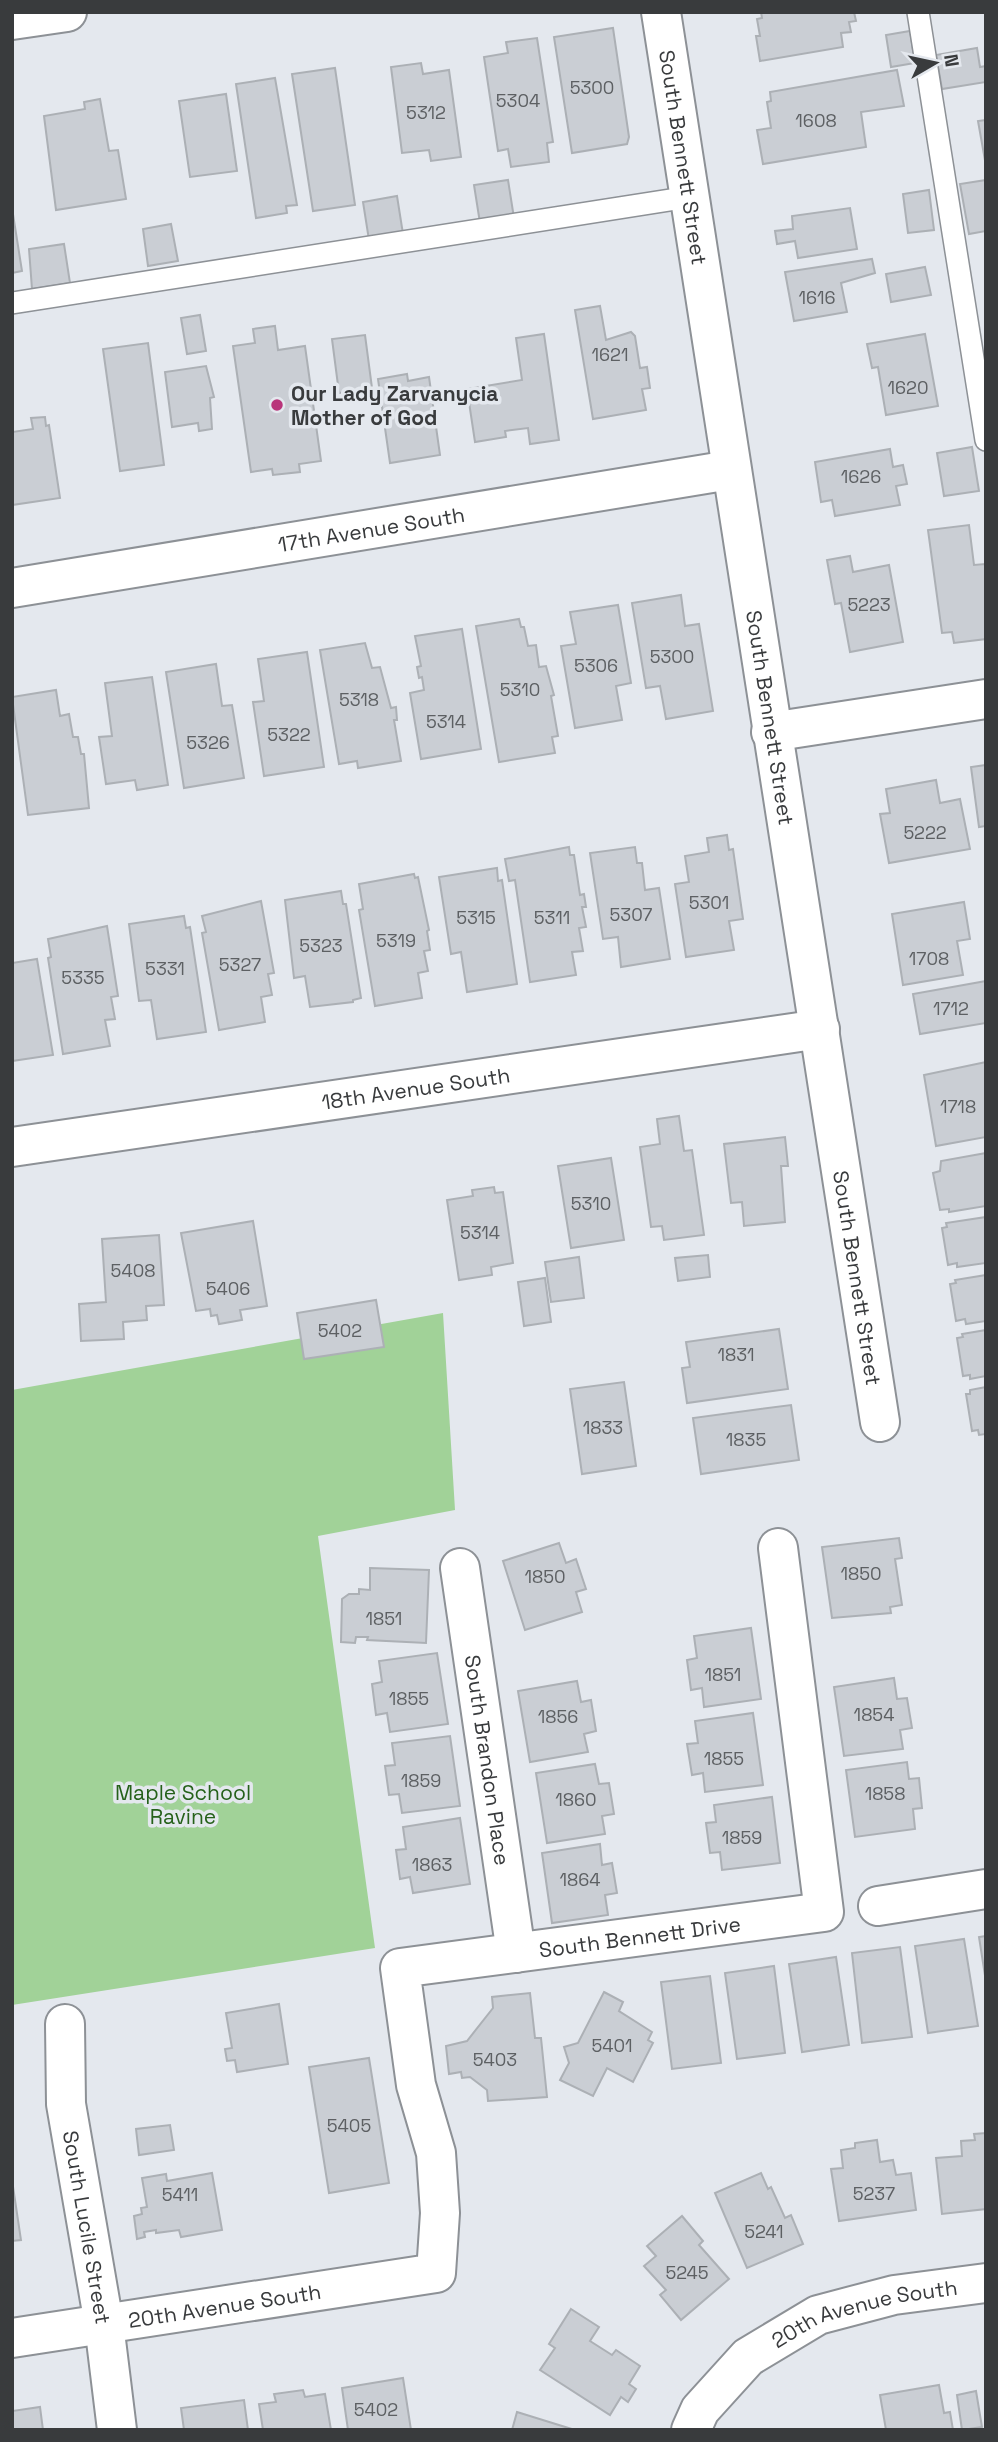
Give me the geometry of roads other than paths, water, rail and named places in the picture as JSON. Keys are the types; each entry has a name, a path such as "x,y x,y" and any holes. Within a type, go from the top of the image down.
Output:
{"street":[{"path":"12,20 67,12"},
{"name":"South Bennett Street","path":"661,12 730,470 880,1422"},
{"name":"17th Avenue South","path":"12,588 730,470"},
{"path":"771,732 986,699"},
{"name":"18th Avenue South","path":"12,1147 820,1029"},
{"name":"South Bennett Drive","path":"436,2273 440,2213 436,2153 416,2085 400,1968 824,1912 778,1548"},
{"name":"South Brandon Place","path":"460,1568 516,1953"},
{"path":"878,1906 986,1889"},
{"name":"South Lucile Street","path":"65,2025 66,2104 104,2324 117,2430"},
{"name":"20th Avenue South","path":"12,2338 436,2273"},
{"name":"20th Avenue South","path":"691,2430 700,2410 748,2357 818,2315 894,2295 986,2283"}],"lane":[{"path":"918,12 986,440"},
{"path":"12,303 689,197"}],"place":[{"name":"Our Lady Zarvanycia Mother of God","path":"277,405"}],"park label":[{"name":"Maple School Ravine","path":"183,1804"}]}
